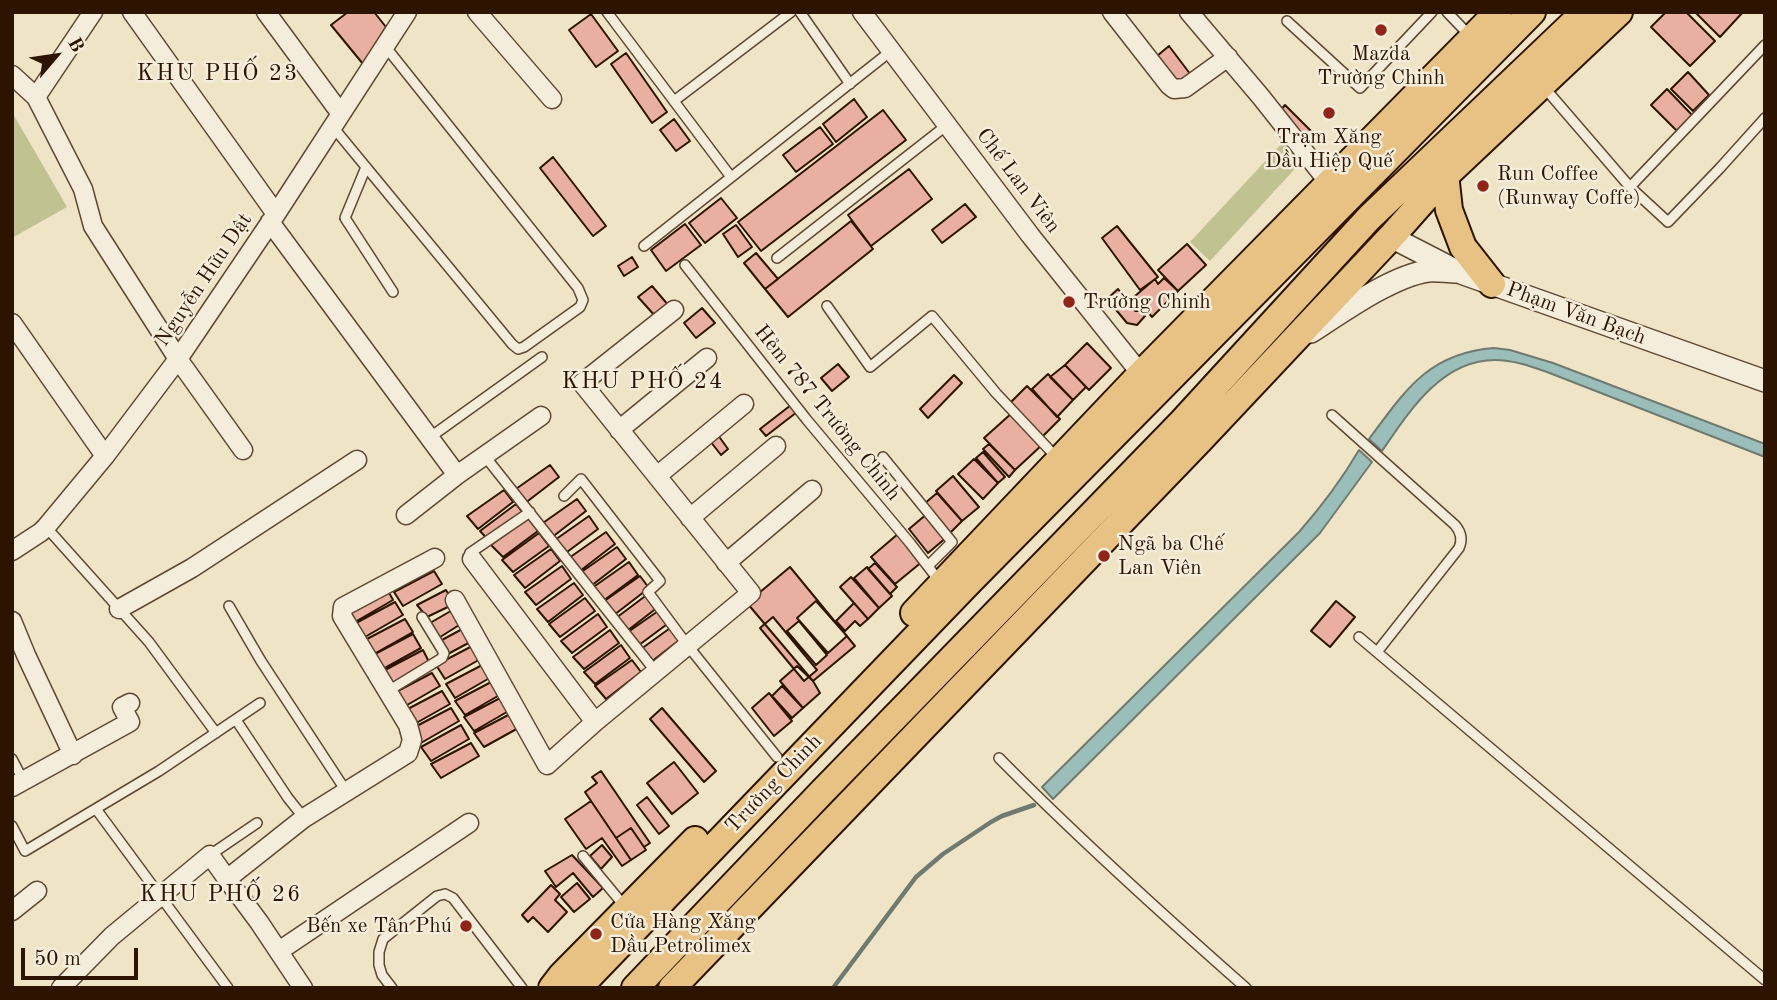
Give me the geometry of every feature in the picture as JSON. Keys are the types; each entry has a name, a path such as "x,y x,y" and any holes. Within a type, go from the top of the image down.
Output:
{"main road":[{"name":"Trường Chinh","path":"578,988 971,580 1338,191 1499,12"},
{"name":"Trường Chinh","path":"552,988 777,757 935,575 1060,460 1141,374 1338,191 1372,175 1532,12"},
{"name":"Trường Chinh","path":"635,988 1182,422 1369,218 1585,12"},
{"path":"672,988 1180,461 1445,176 1619,12"},
{"path":"1442,149 1449,210 1463,247 1492,284"},
{"path":"1338,191 1391,237"},
{"path":"737,881 782,872"}],"street":[{"path":"36,97 93,12"},
{"path":"132,12 273,218 457,475"},
{"path":"266,12 337,120"},
{"path":"477,12 552,99"},
{"name":"Chế Lan Viên","path":"862,12 1030,236 1141,374"},
{"path":"1112,12 1168,85 1174,89 1185,88 1228,57"},
{"path":"1189,12 1338,191"},
{"name":"Nguyễn Hữu Dật","path":"14,546 46,527 105,456 178,359 337,120 385,46 402,14"},
{"path":"12,75 36,97 83,189 93,226 178,359 243,450"},
{"name":"Phạm Văn Bạch","path":"1391,237 1461,272 1492,284 1765,381"},
{"path":"1288,346 1371,294 1405,277 1429,271 1461,272"},
{"path":"455,600 547,765 751,593 582,383 674,310"},
{"path":"12,323 105,456"},
{"path":"620,430 707,358"},
{"path":"657,476 744,404"},
{"path":"406,515 484,455 541,416"},
{"path":"690,518 776,446"},
{"path":"119,609 192,568 357,460"},
{"path":"726,563 812,490"},
{"path":"228,879 304,818 408,753 412,740 408,725 342,616 343,607 435,558"},
{"path":"472,559 595,722"},
{"path":"12,621 73,755"},
{"path":"18,785 130,722 122,707 130,703"},
{"path":"279,951 469,823"},
{"path":"61,988 111,936 210,855 303,988"},
{"path":"12,911 37,891"}],"lane":[{"path":"607,12 731,177"},
{"path":"674,102 791,12"},
{"path":"800,12 850,84"},
{"path":"1287,21 1360,88 1432,12"},
{"path":"1447,12 1473,38"},
{"path":"1630,187 1765,45"},
{"path":"337,120 366,167 518,349 580,307 583,300 578,288 385,46"},
{"path":"643,246 891,51"},
{"path":"1542,85 1630,187 1668,222 1765,118"},
{"path":"777,258 947,125"},
{"path":"366,167 345,218 393,292"},
{"name":"Hẻm 787 Trường Chinh","path":"685,265 807,421 935,575"},
{"path":"827,306 870,367 932,316 996,393 1060,460"},
{"path":"429,438 542,357"},
{"path":"1332,415 1455,525 1461,534 1459,548 1377,652"},
{"path":"484,455 656,672"},
{"path":"883,457 952,542 935,575"},
{"path":"564,496 581,479 660,581 648,592 777,757"},
{"path":"472,559 470,553 530,512"},
{"path":"46,527 149,642 216,733"},
{"path":"229,606 261,661 346,791"},
{"path":"388,691 442,658 443,653 422,617"},
{"path":"1359,637 1765,980"},
{"path":"12,826 24,851 159,771 260,704"},
{"path":"236,720 304,818"},
{"path":"999,758 1183,933 1247,988"},
{"path":"12,759 18,785"},
{"path":"96,809 228,988"},
{"path":"210,855 257,823"},
{"path":"583,856 627,909"},
{"path":"392,988 379,965 383,939 437,896 445,894 453,898 522,988"}],"green space":[{"path":"12,112 67,207 12,238"},
{"path":"1284,141 1304,159 1210,261 1190,242"}],"water":[{"path":"1494,348 1553,363 1765,444 1765,457 1547,372 1502,360 1476,362 1443,379 1415,405 1382,451 1369,439 1407,390 1435,366 1471,351"},
{"path":"1359,450 1372,462 1320,533 1053,799 1042,787 1299,532 1346,472"}],"building":[{"path":"348,12 374,12 386,27 363,64 331,25"},
{"path":"1666,12 1686,12 1715,41 1690,66 1651,27"},
{"path":"1695,12 1743,12 1720,37"},
{"path":"591,14 618,51 596,67 569,30"},
{"path":"1169,46 1194,79 1181,88 1157,56"},
{"path":"626,53 667,112 652,123 611,64"},
{"path":"1688,72 1709,95 1693,111 1671,89"},
{"path":"1667,89 1692,115 1677,131 1651,105"},
{"path":"854,99 867,117 836,142 823,124"},
{"path":"1285,105 1311,131 1301,144 1278,113"},
{"path":"883,110 906,140 761,251 738,222"},
{"path":"674,119 690,141 676,151 660,130"},
{"path":"820,127 833,144 796,172 783,155"},
{"path":"553,157 606,226 593,236 540,168"},
{"path":"909,169 932,199 871,246 848,215"},
{"path":"721,198 737,218 705,243 689,223"},
{"path":"965,204 976,217 942,243 932,230"},
{"path":"851,221 873,249 788,317 765,289"},
{"path":"685,224 701,245 666,271 651,250"},
{"path":"736,225 752,247 738,257 723,234"},
{"path":"1117,226 1158,277 1140,290 1102,238"},
{"path":"1187,244 1206,265 1178,291 1158,270"},
{"path":"756,253 778,279 765,289 744,263"},
{"path":"632,257 638,267 624,276 618,266"},
{"path":"1164,278 1178,291 1152,317 1135,296 1155,279 1158,284"},
{"path":"652,286 669,306 656,317 638,297"},
{"path":"1118,289 1135,311 1140,311 1145,316 1137,325 1127,323 1107,299"},
{"path":"702,308 715,323 696,338 684,323"},
{"path":"1087,343 1111,368 1089,390 1065,365"},
{"path":"838,364 849,377 832,391 821,378"},
{"path":"1065,365 1086,387 1073,400 1050,377"},
{"path":"1048,374 1073,400 1057,417 1032,389"},
{"path":"954,375 962,383 928,418 920,409"},
{"path":"1027,386 1060,419 1041,438 1009,404"},
{"path":"791,405 797,412 766,436 760,429"},
{"path":"1013,412 1043,444 1015,470 984,438"},
{"path":"715,431 728,449 721,455 707,437"},
{"path":"989,444 1015,470 1009,477 983,449"},
{"path":"983,452 1005,477 998,483 976,458"},
{"path":"974,459 998,483 983,499 958,474"},
{"path":"550,465 559,477 524,504 513,491"},
{"path":"953,476 979,507 962,521 936,491"},
{"path":"504,490 513,502 478,529 467,516"},
{"path":"937,493 962,521 949,534 924,504"},
{"path":"577,499 586,511 551,538 540,525"},
{"path":"516,504 526,517 491,543 480,531"},
{"path":"928,513 947,537 928,553 909,529"},
{"path":"589,516 598,529 563,555 552,542"},
{"path":"528,518 538,531 503,557 491,545"},
{"path":"606,532 615,544 580,571 569,558"},
{"path":"539,533 549,546 513,572 502,560"},
{"path":"899,533 923,561 895,584 871,557"},
{"path":"617,547 626,559 591,586 580,573"},
{"path":"551,549 560,561 525,588 514,575"},
{"path":"629,562 638,575 603,601 592,588"},
{"path":"875,563 897,587 890,594 868,569"},
{"path":"562,566 571,579 536,605 525,592"},
{"path":"790,567 855,646 813,681 747,603"},
{"path":"867,567 892,596 879,608 854,578"},
{"path":"434,571 442,584 403,606 394,592"},
{"path":"640,576 649,588 614,615 603,602"},
{"path":"851,577 879,608 868,619 840,587"},
{"path":"574,583 583,595 548,622 537,609"},
{"path":"386,587 393,600 355,622 346,608"},
{"path":"446,590 454,604 427,617 417,605"},
{"path":"648,594 658,607 627,631 616,618"},
{"path":"585,598 595,611 560,637 549,624"},
{"path":"816,601 847,636 828,653 797,618"},
{"path":"1336,601 1355,617 1330,647 1311,631"},
{"path":"395,602 403,615 365,637 356,623"},
{"path":"854,603 868,619 860,626 855,621 845,631 836,621"},
{"path":"456,608 464,622 437,639 430,623"},
{"path":"661,609 670,622 639,645 628,632"},
{"path":"598,614 607,627 572,653 561,641"},
{"path":"773,617 817,670 804,681 760,628"},
{"path":"405,619 413,632 374,654 365,640"},
{"path":"799,621 827,655 816,665 787,631"},
{"path":"673,626 682,638 651,662 641,649"},
{"path":"466,627 474,640 446,655 440,641"},
{"path":"610,630 619,643 584,669 573,657"},
{"path":"413,634 421,648 383,669 373,655"},
{"path":"476,644 484,657 445,679 436,665"},
{"path":"621,645 630,658 595,684 584,672"},
{"path":"423,650 430,664 392,686 383,671"},
{"path":"632,660 641,672 606,699 595,686"},
{"path":"486,663 493,676 455,698 446,684"},
{"path":"797,666 813,681 820,693 803,708 780,681"},
{"path":"432,673 440,686 402,708 392,694"},
{"path":"495,680 503,693 465,715 455,701"},
{"path":"782,686 803,708 792,718 772,696"},
{"path":"442,691 450,704 411,726 402,712"},
{"path":"769,693 792,721 774,736 752,708"},
{"path":"504,696 512,709 474,731 464,717"},
{"path":"451,708 459,721 421,743 411,729"},
{"path":"662,708 716,771 704,782 650,719"},
{"path":"514,712 522,726 484,747 474,733"},
{"path":"461,725 469,739 431,761 421,747"},
{"path":"471,743 479,756 441,778 431,764"},
{"path":"674,762 698,793 672,814 647,783"},
{"path":"601,771 650,843 644,847 631,828 616,838 585,792 597,783 592,777"},
{"path":"647,797 669,826 659,834 637,805"},
{"path":"591,801 631,860 622,866 602,838 586,849 565,819"},
{"path":"631,828 646,850 631,860 616,838"},
{"path":"602,845 612,857 601,869 590,856"},
{"path":"572,855 603,888 593,897 573,873 556,887 545,871"},
{"path":"577,883 590,899 574,912 561,897"},
{"path":"551,885 560,894 555,900 567,912 548,932 533,917 528,922 522,915"}],"waterway":[{"path":"833,988 916,877 943,854 991,822 1034,805"}],"place":[{"name":"Mazda Trường Chinh","path":"1381,30"},
{"name":"Trạm Xăng Dầu Hiệp Quế","path":"1329,113"},
{"name":"Run Coffee (Runway Coffe)","path":"1483,186"},
{"name":"Trường Chinh","path":"1069,302"},
{"name":"Ngã ba Chế Lan Viên","path":"1104,556"},
{"name":"Bến xe Tân Phú","path":"466,926"},
{"name":"Cửa Hàng Xăng Dầu Petrolimex","path":"596,934"}],"district":[{"name":"KHU PHỐ 23","path":"218,74"},
{"name":"KHU PHỐ 24","path":"643,382"},
{"name":"KHU PHỐ 26","path":"221,895"}]}
